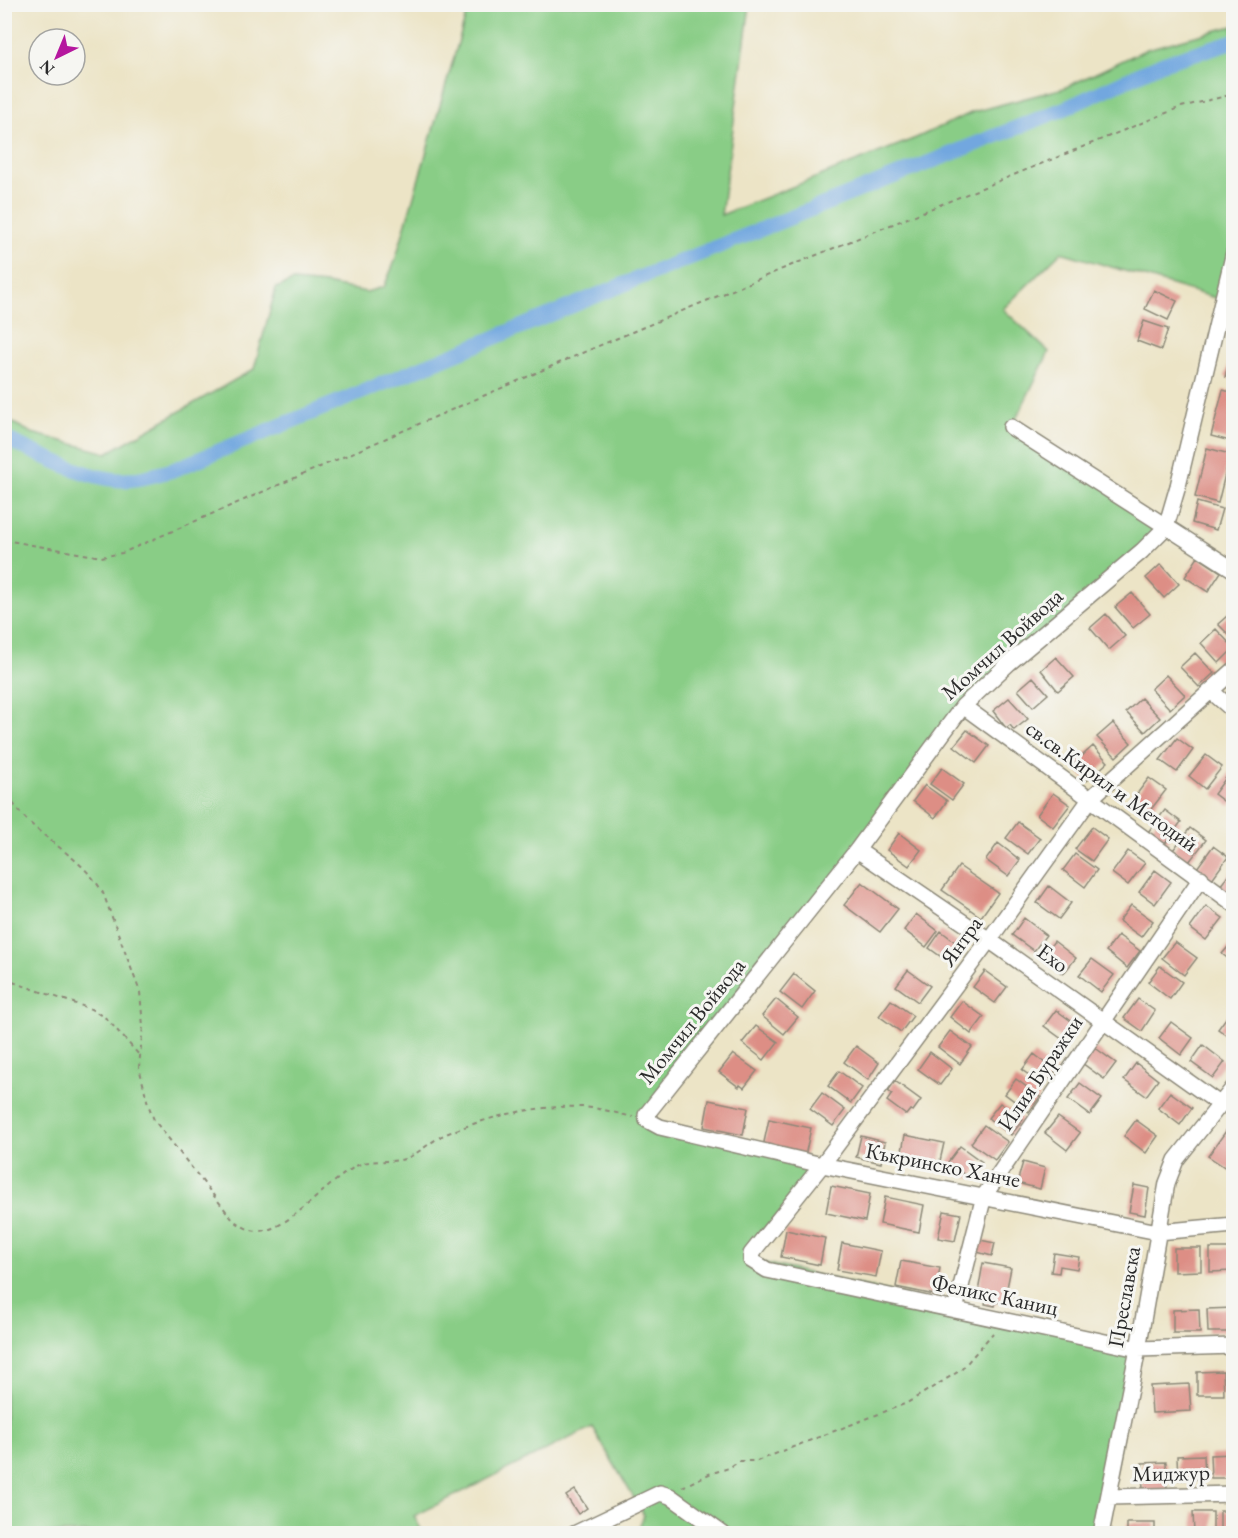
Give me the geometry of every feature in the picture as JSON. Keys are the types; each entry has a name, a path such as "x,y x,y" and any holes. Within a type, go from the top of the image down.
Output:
{"street":[{"name":"Момчил Войвода","path":"647,1120 646,1115 650,1109 857,850 963,706 1009,663 1142,551 1166,527 1228,302 1233,252"},
{"path":"1011,427 1233,570"},
{"name":"Янтра","path":"751,1260 755,1246 822,1165 1091,798 1233,670"},
{"path":"1211,691 1233,711"},
{"name":"св.св.Кирил и Методий","path":"963,706 1201,878 1233,904"},
{"name":"Ехо","path":"857,850 989,940 1221,1105"},
{"name":"Илия Буражки","path":"955,1310 984,1196 1201,878"},
{"name":"Преславска","path":"1101,1533 1138,1349 1167,1183 1176,1160 1233,1087"},
{"name":"Къкринско Ханче","path":"647,1120 660,1127 822,1165 1158,1232 1233,1225"},
{"name":"Феликс Каниц","path":"751,1260 757,1266 767,1270 1138,1349 1233,1346"},
{"path":"574,1533 660,1493 670,1496 723,1533"},
{"name":"Миджур","path":"1109,1497 1233,1494"}],"path":[{"path":"4,540 101,557 122,553 590,350 802,261 1181,107 1233,96"},
{"path":"4,787 16,808 26,819 98,883 140,992 143,1026 140,1056 141,1082 154,1120 232,1220 245,1229 257,1232 283,1223 337,1179 361,1164 407,1158 444,1135 489,1120 532,1109 581,1106 647,1120"},
{"path":"4,979 91,1009 107,1019 140,1056"},
{"path":"666,1495 709,1474 729,1468 739,1461 757,1461 907,1404 961,1370 993,1333 1009,1322"}],"green space":[{"path":"469,5 750,5 721,215 916,138 973,112 1064,88 1147,49 1233,26 1234,252 1222,300 1061,252 1003,309 1049,352 1012,427 1166,527 984,685 647,1120 822,1165 751,1260 1138,1349 1101,1533 637,1533 644,1515 592,1427 414,1516 423,1533 5,1533 4,418 32,433 107,453 254,369 276,288 293,281 326,284 366,292 384,287 395,261"}],"building":[{"path":"1154,290 1177,301 1168,320 1145,309"},
{"path":"1144,321 1168,329 1161,350 1137,341"},
{"path":"1234,347 1234,379 1225,377"},
{"path":"1223,390 1234,393 1234,442 1211,436"},
{"path":"1207,448 1230,454 1218,503 1195,497"},
{"path":"1197,502 1222,509 1216,530 1192,523"},
{"path":"1198,557 1221,572 1208,592 1185,577"},
{"path":"1161,564 1179,584 1164,598 1146,578"},
{"path":"1132,593 1150,614 1133,628 1115,607"},
{"path":"1234,610 1234,640 1218,624"},
{"path":"1106,614 1125,636 1109,650 1090,628"},
{"path":"1216,629 1234,648 1219,663 1201,643"},
{"path":"1195,653 1214,673 1199,687 1180,667"},
{"path":"1056,657 1074,677 1058,691 1041,670"},
{"path":"1166,675 1185,695 1170,709 1151,689"},
{"path":"1033,677 1048,694 1033,707 1018,690"},
{"path":"1009,698 1028,719 1014,730 1010,725 1006,728 993,711"},
{"path":"1141,698 1160,718 1145,732 1126,712"},
{"path":"1113,723 1131,743 1116,757 1097,737"},
{"path":"967,730 989,746 976,763 954,746"},
{"path":"1177,738 1193,750 1177,772 1160,760"},
{"path":"1093,746 1108,762 1087,781 1072,765"},
{"path":"1206,755 1222,767 1205,789 1189,776"},
{"path":"942,768 964,784 952,800 930,784"},
{"path":"1231,771 1234,774 1234,802 1230,806 1214,794"},
{"path":"1149,778 1166,790 1149,812 1133,799"},
{"path":"925,785 947,801 935,818 913,801"},
{"path":"1053,793 1070,805 1053,827 1037,815"},
{"path":"1165,810 1181,822 1165,844 1148,832"},
{"path":"1018,822 1040,838 1028,854 1006,838"},
{"path":"1092,827 1108,839 1092,861 1075,849"},
{"path":"1190,828 1206,840 1189,862 1173,850"},
{"path":"899,833 921,850 909,866 887,850"},
{"path":"998,843 1020,860 1008,876 986,860"},
{"path":"1213,846 1228,857 1212,879 1197,868"},
{"path":"1128,851 1145,863 1128,885 1112,873"},
{"path":"1075,854 1097,870 1085,887 1063,870"},
{"path":"959,866 998,893 981,917 942,890"},
{"path":"1234,868 1234,896 1220,886"},
{"path":"1155,870 1171,882 1155,904 1139,892"},
{"path":"862,882 898,909 880,932 844,905"},
{"path":"1049,886 1071,903 1059,919 1037,903"},
{"path":"1131,905 1153,921 1141,937 1119,921"},
{"path":"1206,906 1223,918 1206,940 1190,928"},
{"path":"916,914 938,931 926,947 904,930"},
{"path":"1024,918 1046,935 1034,951 1012,935"},
{"path":"941,931 963,948 951,964 929,948"},
{"path":"1118,935 1140,951 1127,968 1106,951"},
{"path":"1234,940 1234,963 1222,954"},
{"path":"1054,941 1076,958 1063,974 1042,958"},
{"path":"1175,942 1197,958 1184,975 1162,958"},
{"path":"1092,959 1114,975 1101,992 1079,975"},
{"path":"1160,966 1182,982 1170,999 1148,982"},
{"path":"908,970 930,986 918,1002 896,986"},
{"path":"985,971 1007,987 995,1003 973,987"},
{"path":"794,974 815,991 802,1009 780,992"},
{"path":"776,999 798,1017 784,1034 762,1016"},
{"path":"1138,999 1155,1011 1142,1031 1124,1018"},
{"path":"891,1000 913,1016 901,1032 879,1016"},
{"path":"962,1001 984,1017 971,1034 950,1017"},
{"path":"1234,1007 1234,1040 1218,1029"},
{"path":"1056,1010 1078,1026 1066,1042 1044,1026"},
{"path":"1171,1022 1193,1038 1181,1055 1159,1038"},
{"path":"756,1026 778,1042 764,1060 742,1043"},
{"path":"950,1031 972,1047 960,1064 938,1047"},
{"path":"1203,1045 1225,1062 1213,1078 1191,1062"},
{"path":"856,1046 879,1063 868,1080 844,1062"},
{"path":"1094,1047 1116,1063 1104,1079 1082,1063"},
{"path":"930,1052 952,1069 940,1085 918,1069"},
{"path":"733,1054 757,1071 744,1088 740,1085 739,1087 719,1072"},
{"path":"1034,1054 1056,1071 1044,1086 1022,1070"},
{"path":"1136,1063 1158,1080 1146,1096 1124,1080"},
{"path":"839,1071 862,1088 851,1103 828,1086"},
{"path":"1016,1079 1040,1097 1029,1112 1005,1094"},
{"path":"895,1081 921,1100 913,1111 910,1110 906,1115 887,1101 892,1094 888,1091"},
{"path":"1080,1083 1102,1099 1090,1115 1068,1099"},
{"path":"1170,1092 1192,1108 1180,1125 1158,1108"},
{"path":"822,1093 845,1110 833,1126 810,1109"},
{"path":"709,1100 748,1108 743,1135 704,1127"},
{"path":"1000,1103 1023,1120 1011,1135 988,1118"},
{"path":"1058,1117 1080,1133 1067,1150 1045,1133"},
{"path":"769,1119 811,1128 805,1156 763,1147"},
{"path":"1136,1120 1158,1136 1146,1153 1124,1136"},
{"path":"1231,1124 1234,1126 1234,1170 1232,1172 1208,1156"},
{"path":"984,1125 1008,1142 995,1160 971,1143"},
{"path":"905,1135 944,1143 938,1170 900,1162"},
{"path":"861,1136 885,1142 881,1163 856,1157"},
{"path":"960,1146 982,1162 970,1179 948,1162"},
{"path":"1023,1162 1045,1168 1040,1189 1017,1183"},
{"path":"1134,1185 1149,1188 1145,1215 1129,1212"},
{"path":"831,1186 870,1194 865,1221 826,1213"},
{"path":"885,1197 924,1205 919,1232 880,1224"},
{"path":"944,1211 961,1214 955,1241 938,1238"},
{"path":"786,1230 825,1238 820,1265 781,1257"},
{"path":"980,1240 995,1243 992,1256 977,1252"},
{"path":"842,1243 881,1251 876,1277 837,1270"},
{"path":"1174,1248 1201,1248 1201,1271 1174,1272"},
{"path":"1210,1248 1234,1248 1234,1271 1210,1272"},
{"path":"1054,1253 1079,1257 1077,1269 1060,1266 1059,1273 1051,1272"},
{"path":"901,1261 940,1268 935,1295 896,1287"},
{"path":"983,1263 1011,1268 1004,1303 996,1302 995,1306 985,1304 986,1300 977,1298"},
{"path":"1234,1308 1234,1332 1208,1332 1207,1309"},
{"path":"1199,1309 1200,1333 1173,1333 1173,1310"},
{"path":"1223,1371 1224,1395 1197,1395 1197,1372"},
{"path":"1189,1384 1191,1411 1152,1413 1150,1386"},
{"path":"1234,1454 1234,1478 1211,1478 1210,1455"},
{"path":"1204,1455 1205,1479 1178,1480 1177,1456"},
{"path":"1166,1462 1167,1491 1143,1492 1142,1463"},
{"path":"575,1490 587,1508 578,1514 566,1496"},
{"path":"1220,1511 1234,1511 1234,1534 1220,1534"},
{"path":"1193,1512 1213,1512 1213,1534 1194,1534"},
{"path":"1127,1523 1155,1523 1155,1534 1127,1534"}],"waterway":[{"path":"4,438 81,472 113,479 139,479 173,470 644,276 1066,108 1163,63 1234,41"}]}
